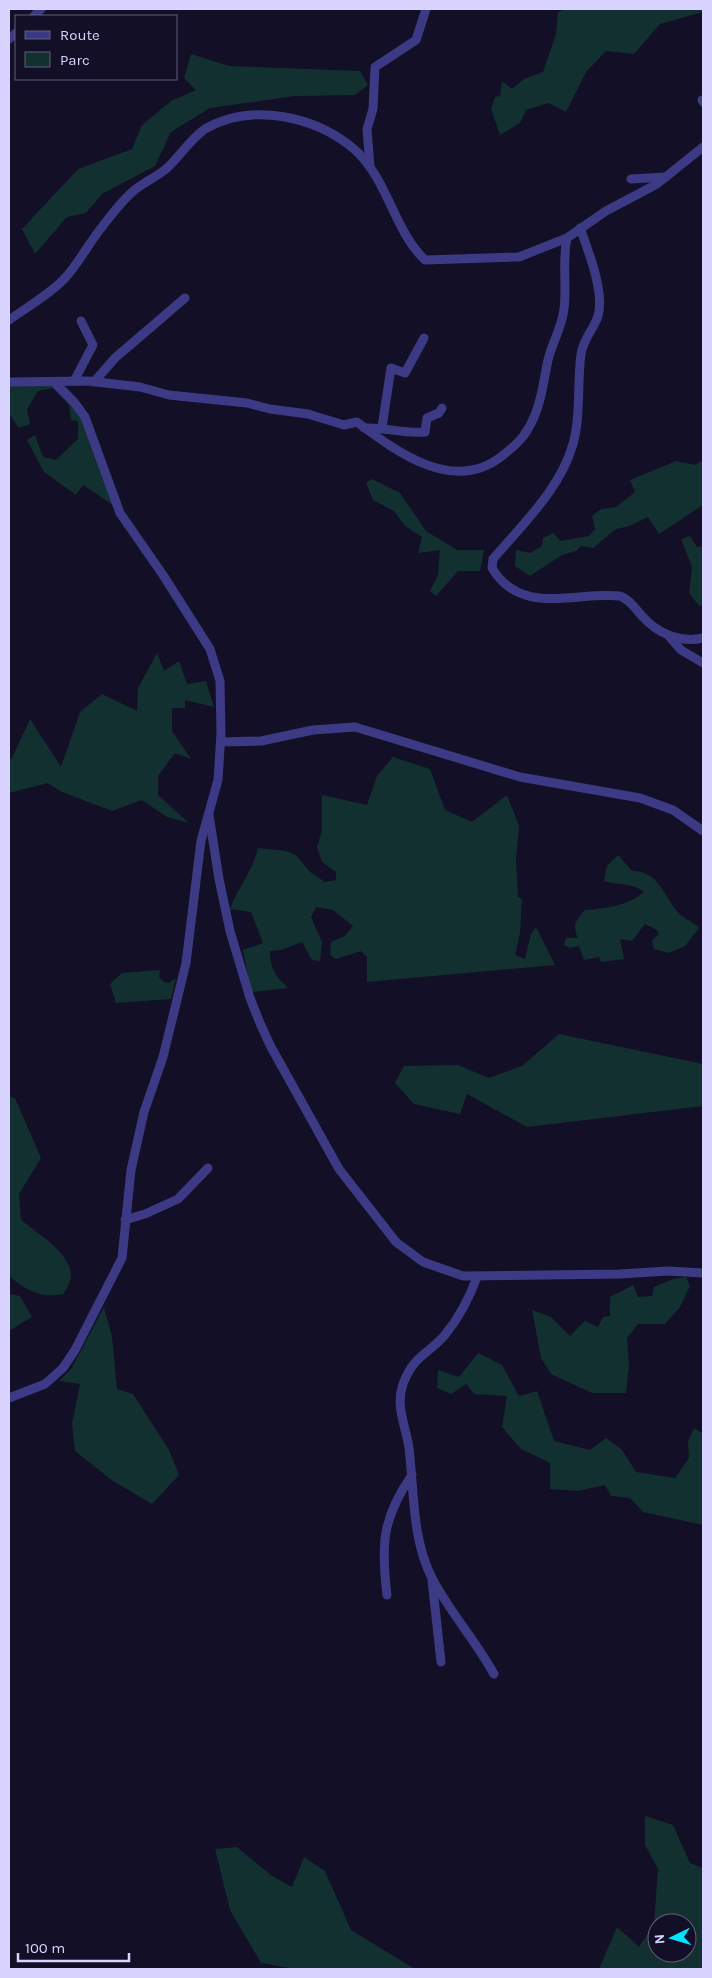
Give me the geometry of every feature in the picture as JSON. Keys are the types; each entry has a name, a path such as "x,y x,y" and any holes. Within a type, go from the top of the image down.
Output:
{"street":[{"path":"370,168 367,129 372,109 375,67 416,40 426,9"},
{"path":"9,320 66,277 101,228 134,190 168,168 194,138 206,129 228,120 268,114 296,120 317,128 353,148 370,168 410,240 425,260 519,257 567,238 580,228 667,177 703,147"},
{"path":"631,179 667,177"},
{"path":"580,228 591,261 599,307 598,317 582,348 573,443 565,465 547,494 493,558 492,568 509,586 534,597 561,599 620,596 626,598 651,626 670,636 685,640 703,638"},
{"path":"9,382 74,381 140,387 169,395 247,403 270,409 308,414 344,425 356,422 399,451 449,472 458,473 479,470 511,449 528,430 536,412 548,360 561,323 565,298 567,238"},
{"path":"94,382 115,358 185,298"},
{"path":"74,381 93,345 81,321"},
{"path":"382,427 390,368 405,373 424,338"},
{"path":"9,1398 45,1384 63,1368 75,1350 122,1258 134,1152 147,1102 164,1057 186,963 201,841 218,780 221,742 220,680 210,649 120,512 84,417 74,402 54,382"},
{"path":"364,428 382,427 410,433 425,432 427,418 439,413 442,408"},
{"path":"670,636 676,646 703,663"},
{"path":"221,742 261,742 313,730 355,727 525,778 640,798 673,810 703,831"},
{"path":"209,812 225,907 250,998 271,1047 309,1112 325,1146 345,1176 396,1242 409,1254 438,1269 457,1275 477,1277 668,1271 703,1273"},
{"path":"125,1220 178,1199 208,1168"},
{"path":"441,1662 432,1577 415,1516 408,1442 400,1407 403,1385 417,1358 442,1338 458,1318 468,1302 477,1277"},
{"path":"387,1595 382,1558 386,1533 395,1499 412,1475"},
{"path":"432,1577 494,1674"}],"green space":[{"path":"566,9 703,9 703,12 660,24 634,54 606,51 586,72 566,112 548,103 526,110 520,123 500,135 491,109 495,97 500,96 502,81 512,89 524,79 543,72 556,34 558,12"},
{"path":"191,54 229,66 360,71 368,85 355,95 295,96 210,108 171,132 155,166 102,194 86,213 67,217 35,254 22,229 78,169 132,149 142,125 171,101 196,90 184,78"},
{"path":"51,382 90,419 128,525 124,528 113,505 83,485 76,495 44,472 27,440 35,435 43,457 56,460 78,439 78,421 71,420 69,405 53,388 38,391 27,409 30,424 19,428 9,414 9,383"},
{"path":"703,460 703,505 659,534 648,517 630,526 616,529 593,548 581,546 576,551 562,555 530,576 515,566 516,550 530,553 542,546 543,538 554,533 560,541 589,536 595,529 592,516 601,509 616,507 635,492 630,480 676,461 695,465"},
{"path":"372,479 400,493 426,531 457,550 484,550 480,571 458,571 436,596 430,591 438,575 440,550 418,553 422,537 405,526 394,511 373,500 366,483"},
{"path":"690,536 697,547 703,546 703,605 699,606 689,593 692,567 681,539"},
{"path":"157,653 164,671 179,661 187,684 206,681 214,707 185,700 185,708 172,708 172,731 191,759 175,753 158,776 158,795 189,823 167,817 142,800 112,811 62,792 48,783 9,793 9,760 12,758 30,719 61,767 80,712 102,694 137,711 138,688"},
{"path":"393,757 430,769 445,810 472,822 507,795 519,826 516,860 518,897 522,899 520,933 515,955 525,959 531,934 536,927 555,965 367,982 367,957 361,951 336,959 330,955 331,942 345,936 353,926 333,910 316,907 311,917 322,942 320,961 312,960 302,942 281,950 270,951 274,972 288,988 251,992 243,950 263,943 251,912 230,909 253,864 258,848 286,851 296,855 310,872 325,882 336,880 336,872 322,862 317,847 322,830 322,795 367,805 377,776"},
{"path":"618,855 632,871 641,872 654,879 679,913 699,928 685,946 669,953 654,949 652,940 659,934 657,930 645,924 632,941 620,939 624,959 601,962 599,957 584,960 579,946 570,948 564,945 566,938 578,938 575,926 585,910 616,906 644,892 630,886 604,881 607,866"},
{"path":"160,970 159,977 164,982 169,983 176,978 171,999 116,1003 110,984 122,973"},
{"path":"559,1034 703,1064 703,1106 527,1127 467,1094 460,1114 414,1104 395,1083 404,1066 458,1065 489,1078 522,1066"},
{"path":"9,1097 15,1098 41,1158 19,1194 21,1220 56,1248 67,1262 71,1276 63,1294 48,1295 34,1292 9,1276"},
{"path":"686,1277 690,1286 680,1307 665,1324 638,1324 627,1338 629,1366 626,1393 592,1393 551,1374 541,1358 532,1310 551,1317 570,1336 585,1321 598,1327 603,1317 610,1316 610,1297 633,1285 638,1297 652,1296 654,1287 673,1279"},
{"path":"9,1294 20,1296 32,1317 9,1331"},
{"path":"104,1307 112,1337 117,1389 133,1394 169,1450 179,1475 152,1504 113,1481 75,1451 72,1424 80,1384 59,1381 71,1369"},
{"path":"478,1353 502,1365 519,1396 537,1391 554,1441 590,1450 606,1438 622,1450 636,1472 675,1478 689,1458 688,1442 694,1428 702,1433 703,1525 643,1512 630,1498 611,1496 605,1485 578,1491 550,1489 550,1463 521,1449 502,1427 507,1396 474,1394 466,1384 451,1394 437,1388 438,1370 459,1377"},
{"path":"645,1816 673,1825 690,1863 703,1868 703,1969 599,1969 617,1927 639,1947 647,1935 647,1963 697,1963 697,1913 655,1913 658,1869 645,1845"},
{"path":"237,1847 272,1876 292,1887 304,1857 325,1871 351,1930 415,1969 295,1969 261,1963 230,1910 215,1849"}]}
